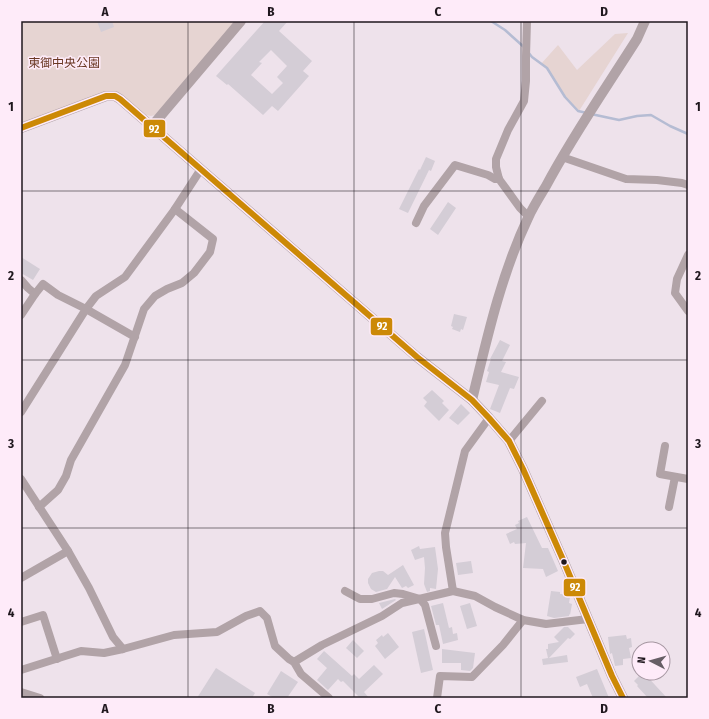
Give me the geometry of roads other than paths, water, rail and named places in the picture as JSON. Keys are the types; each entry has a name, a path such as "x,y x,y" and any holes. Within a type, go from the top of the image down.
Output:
{"street":[{"path":"152,126 241,21"},
{"path":"527,21 526,80 524,101 508,130 496,159 496,168 499,179 520,208 529,217"},
{"path":"472,400 502,285 513,253 529,217 562,156 637,39 645,21"},
{"path":"21,128 106,96 115,96 120,99 417,356 472,400 509,441 523,468 612,676 623,698"},
{"path":"562,156 626,179 658,180 688,184"},
{"path":"416,223 424,206 455,165 488,175 495,179 499,179"},
{"path":"21,412 86,309 96,296 125,277 175,209 201,170"},
{"path":"39,506 58,490 66,476 71,460 125,365 144,309 155,296 182,283 194,273 210,252 213,239 175,209"},
{"path":"688,256 677,280 675,293 688,310"},
{"path":"21,280 36,294"},
{"path":"21,315 43,284 58,295 86,309 134,337"},
{"path":"509,441 542,401"},
{"path":"453,591 446,547 446,533 465,451 489,418"},
{"path":"665,446 660,474 688,479"},
{"path":"669,507 675,477"},
{"path":"21,479 68,551 89,588 112,637 123,649"},
{"path":"21,578 68,551"},
{"path":"345,591 360,599 372,599 394,593 420,599 425,605 436,646"},
{"path":"294,662 322,645 382,616 402,603 453,591 475,596 523,620 546,624 588,619"},
{"path":"21,670 81,651 104,652 123,649 174,635 217,632 246,616 260,611 267,618 275,646 294,662 301,674 330,698"},
{"path":"21,622 43,615 57,659"},
{"path":"437,698 440,676 472,677 503,645 523,620"},
{"path":"21,692 40,698"}],"waterway":[{"path":"491,21 505,30 525,48"},
{"path":"528,52 532,57 547,68 565,97 578,111 587,113"},
{"path":"591,114 619,120 651,115 688,134"}],"park label":[{"name":"東御中央公園","path":"64,63"}]}
